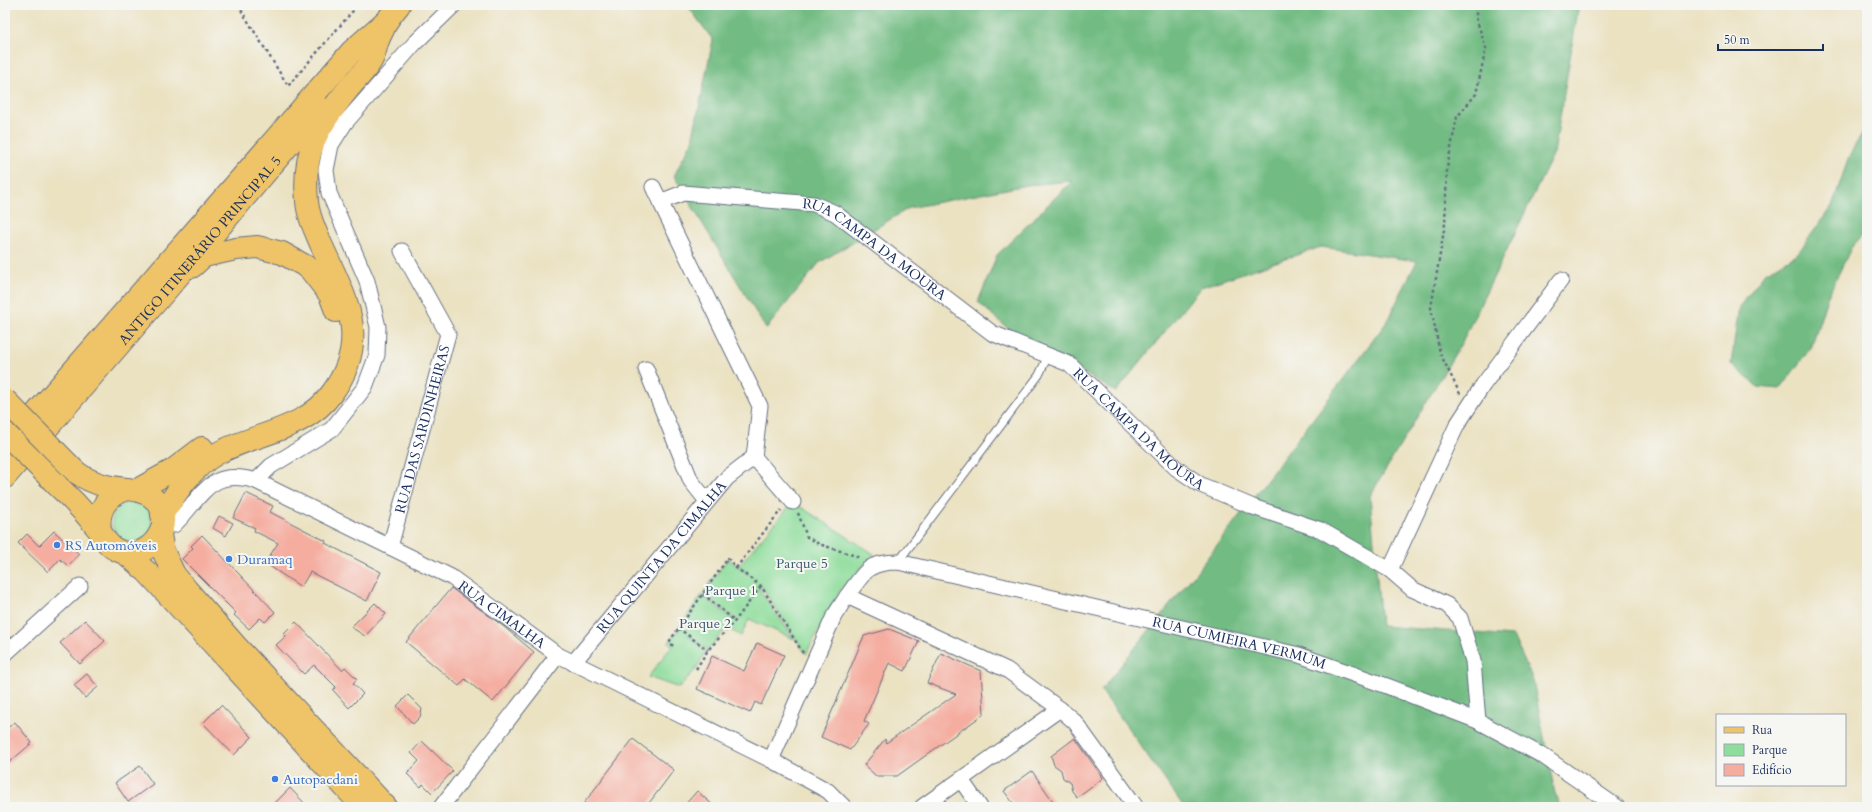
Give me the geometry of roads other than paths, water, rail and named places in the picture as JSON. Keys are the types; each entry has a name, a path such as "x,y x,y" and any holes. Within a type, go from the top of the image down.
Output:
{"main road":[{"name":"ANTIGO ITINERÁRIO PRINCIPAL 5","path":"5,477 169,288 378,40 393,12"},
{"name":"ANTIGO ITINERÁRIO PRINCIPAL 5","path":"5,449 352,51 393,12"},
{"path":"125,553 135,553 146,550 154,544 179,488 199,467 218,454 297,422 318,409 331,395 342,379 349,362 353,345 352,321 346,300 312,222 307,202 306,168 313,141 326,116 372,59 378,40"},
{"path":"100,531 99,517 104,504 110,497 118,492 132,490 173,470 200,449 226,436 257,427 288,413 314,395 331,372 337,359 340,330 338,315 330,295 309,268 282,253 257,247 236,249 204,256 169,288"},
{"path":"5,400 76,472 84,478 106,486 132,490 154,499 159,506 162,525 163,551 174,574 236,646 386,807"},
{"path":"5,433 100,531 109,546 125,553 147,572 363,807"}],"street":[{"path":"256,481 271,466 332,429 365,387 377,355 378,327 367,281 329,193 326,170 331,145 345,123 414,44 454,5"},
{"path":"653,187 760,406 754,457 792,500"},
{"name":"RUA CAMPA DA MOURA","path":"660,202 682,193 814,204 834,213 992,333 1069,364 1176,468 1201,485 1253,507 1321,530 1390,570 1412,589 1447,605 1460,618 1473,661 1478,721"},
{"name":"RUA DAS SARDINHEIRAS","path":"390,547 448,334 402,251"},
{"path":"1390,570 1457,425 1483,385 1561,280"},
{"path":"646,369 690,481 707,501"},
{"name":"RUA QUINTA DA CIMALHA","path":"573,663 727,478 754,457"},
{"name":"RUA CIMALHA","path":"162,525 174,525 186,513 197,497 216,481 240,476 256,481 451,577 558,655 771,760 828,791 844,807"},
{"name":"RUA CUMIEIRA VERMUM","path":"847,596 870,568 885,563 898,562 1298,655 1478,721 1543,756 1617,807"},
{"path":"5,654 80,586"},
{"path":"771,760 813,669 834,616 847,596 1007,670 1060,709 1075,722 1136,807"},
{"path":"441,807 558,655"},
{"path":"922,807 1060,709"},
{"path":"961,780 980,807"}],"lane":[{"path":"898,562 1039,375 1048,356"}],"place":[{"name":"RS Automóveis","path":"57,545"},
{"name":"Duramaq","path":"229,559"},
{"name":"Autopacdani","path":"275,779"}],"park label":[{"name":"Parque 5","path":"802,563"},
{"name":"Parque 1","path":"731,590"},
{"name":"Parque 2","path":"705,623"}]}
